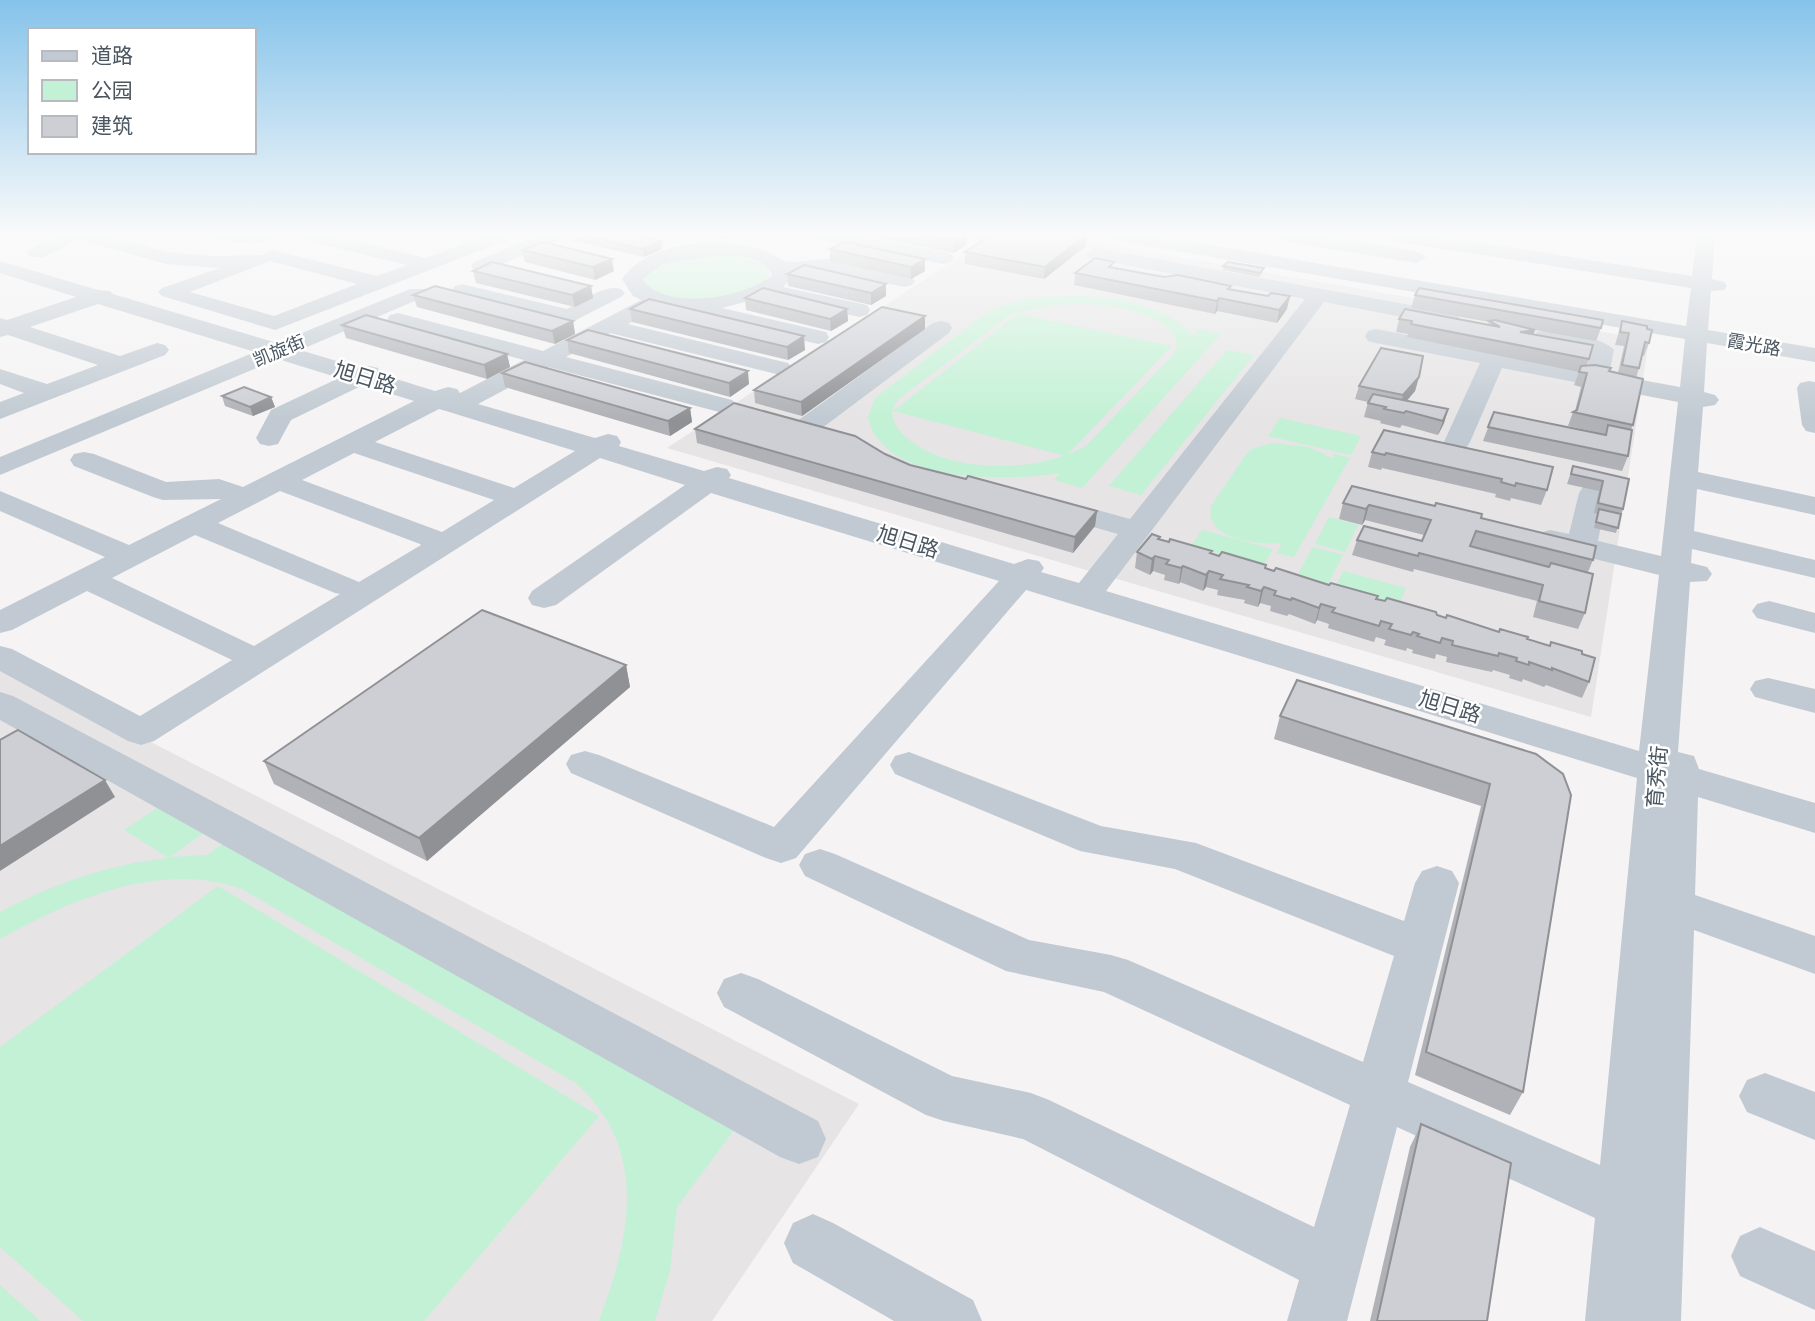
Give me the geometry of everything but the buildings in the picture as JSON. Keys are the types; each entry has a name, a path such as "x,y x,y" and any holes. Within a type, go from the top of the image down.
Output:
{"street":[{"path":"2,328 102,296"},
{"name":"旭日路","path":"106,296 1669,767 1815,805"},
{"path":"181,296 275,323 345,296"},
{"name":"凯旋街","path":"0,467 280,348 389,296"},
{"name":"凯旋街","path":"8,451 419,296"},
{"path":"485,296 570,316 609,296"},
{"path":"638,296 686,303 739,300 752,296"},
{"path":"794,296 859,310"},
{"path":"1090,592 1319,296"},
{"path":"1322,296 1472,324"},
{"name":"霞光路","path":"1478,296 1815,354"},
{"name":"育秀街","path":"1651,1321 1661,901 1669,767 1709,296"},
{"path":"0,623 352,443 545,359 607,326 651,297"},
{"path":"686,303 700,310 818,337"},
{"path":"1393,309 1371,346 1494,359 1700,398"},
{"path":"398,320 723,405"},
{"path":"607,326 780,368"},
{"path":"2,328 120,364"},
{"path":"843,438 793,425 941,328"},
{"path":"1525,333 1591,345 1602,351 1596,378"},
{"path":"0,411 158,349"},
{"path":"1457,442 1494,359"},
{"path":"269,438 280,415 367,374"},
{"path":"0,376 48,393"},
{"path":"1815,390 1809,388 1815,425"},
{"path":"352,443 506,495"},
{"path":"0,657 141,732 603,445"},
{"path":"84,460 163,491 219,488 245,498"},
{"path":"544,598 712,478"},
{"path":"1694,480 1815,506"},
{"path":"279,481 431,538"},
{"path":"1582,547 1594,493"},
{"path":"1023,498 1138,530"},
{"path":"0,500 130,557"},
{"path":"194,524 346,586"},
{"path":"1529,534 1582,547 1815,569"},
{"path":"584,764 781,847 1024,572"},
{"path":"88,579 240,651"},
{"path":"1769,611 1815,623"},
{"path":"1768,688 1815,701"},
{"path":"11,722 799,1139"},
{"path":"909,765 1095,840 1181,855 1419,947"},
{"name":"旭日路","path":"1669,767 1815,818"},
{"path":"820,865 1022,958 1111,974 1626,1204"},
{"path":"1317,1321 1437,883"},
{"path":"1661,901 1815,955"},
{"name":"育秀街","path":"1615,1321 1661,901"},
{"path":"741,993 944,1098 1031,1117 1332,1266"},
{"path":"1765,1096 1815,1116"},
{"path":"813,1243 952,1321"},
{"path":"1760,1256 1815,1281"}],"shaded area":[{"path":"900,296 1398,296 1649,340 1591,717 667,448"},
{"path":"0,665 859,1104 712,1321 0,1321"}],"green space":[{"path":"665,296 730,296 707,299"},
{"path":"1068,296 1101,297 1135,303 1166,315 1193,336 1199,329 1221,334 1082,488 1054,480 1060,473 1010,477 950,474 921,467 897,456 878,439 868,417 875,398 982,316 1002,306 1024,300","holes":["1092,304 1129,310 1154,319 1173,334 1178,345 1173,355 1087,445 1067,455 1043,462 988,466 935,455 913,443 897,427 892,412 900,398 1010,315 1053,305"]},
{"path":"1018,314 1172,346 1066,456 893,411"},
{"path":"1227,350 1254,355 1141,495 1109,486"},
{"path":"1280,418 1361,436 1351,455 1268,436"},
{"path":"1273,443 1309,447 1332,458 1334,454 1350,458 1294,557 1277,553 1282,543 1248,541 1225,533 1216,526 1211,517 1211,506 1247,453 1254,448"},
{"path":"1329,517 1358,525 1345,552 1315,544"},
{"path":"1202,530 1273,549 1263,566 1191,546"},
{"path":"1313,547 1343,555 1328,584 1297,576"},
{"path":"1343,571 1406,588 1399,605 1335,587"},
{"path":"160,806 205,832 170,857 207,855 228,840 737,1126 677,1207 670,1271 655,1321 599,1321 619,1258 627,1196 624,1166 615,1137 600,1109 576,1083 242,889 211,881 180,879 117,888 56,910 0,939 0,912 20,902 103,870 169,858 124,830"},
{"path":"218,886 599,1116 424,1321 83,1321 0,1247 0,1047"},
{"path":"0,1285 40,1321 0,1321"}]}
